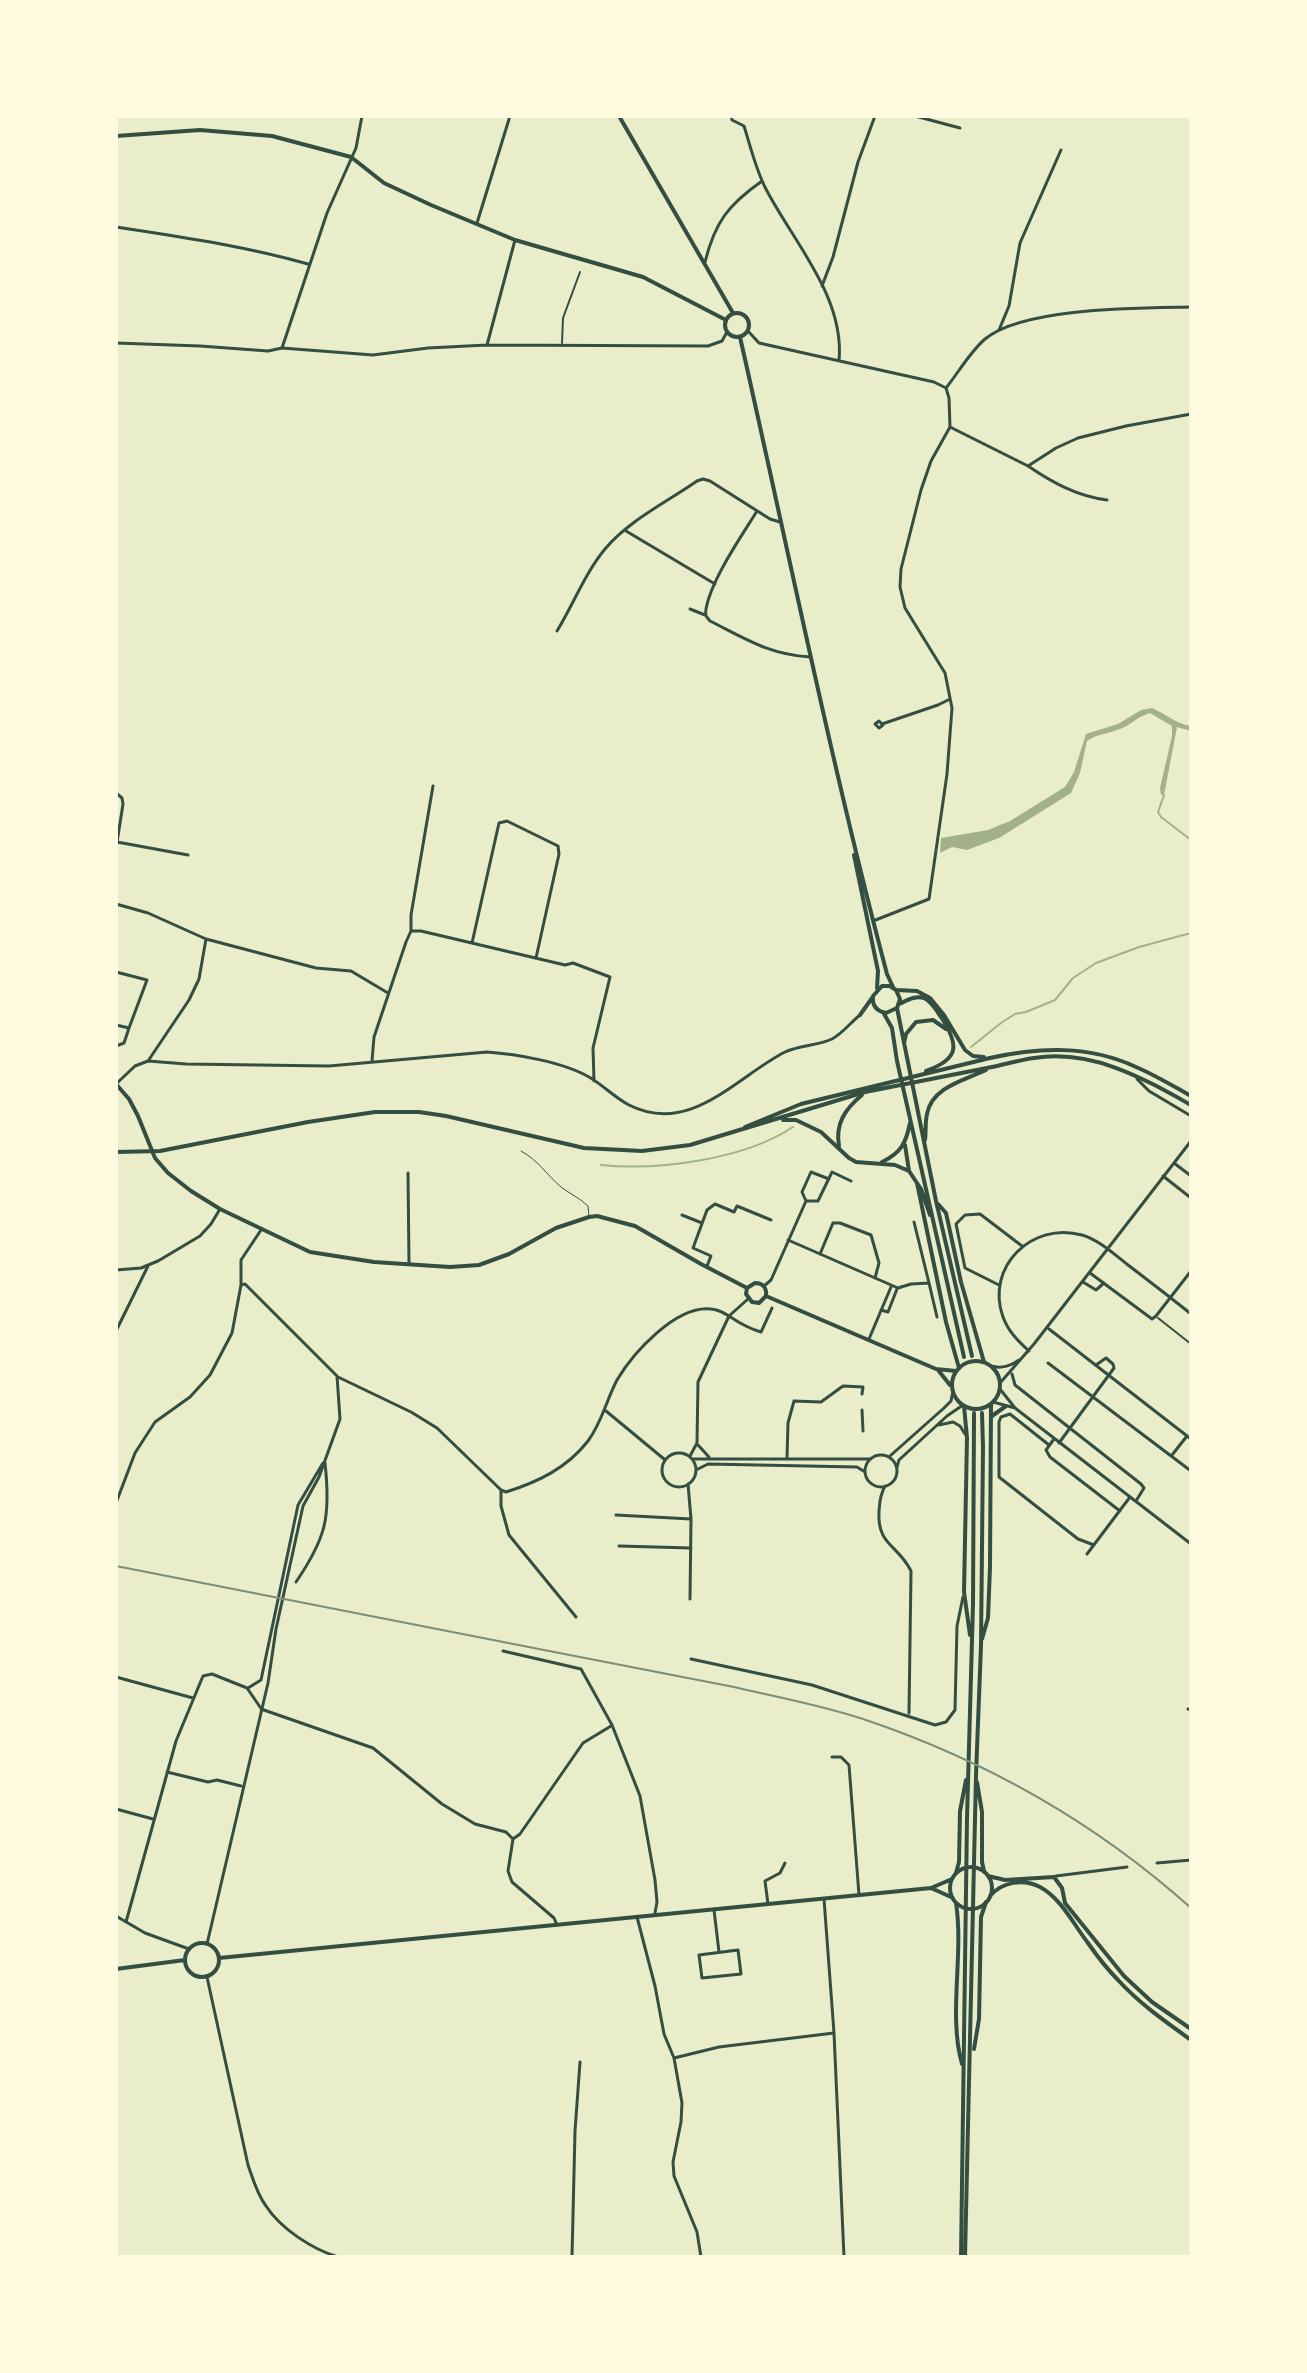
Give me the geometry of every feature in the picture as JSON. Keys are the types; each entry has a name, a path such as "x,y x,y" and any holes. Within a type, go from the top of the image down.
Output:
{"main road":[{"path":"619,116 733,313"},
{"path":"116,136 200,130 229,132 272,136 351,157 384,183 477,225 515,240 643,277 726,320"},
{"path":"733,313 741,313 750,324 748,331 740,337 727,332 726,320 733,313"},
{"path":"740,337 850,829 887,974 900,997 898,1006 904,1051 972,1356"},
{"path":"850,829 878,971 877,988 860,1015"},
{"path":"877,988 886,985 917,991 930,998 965,1050 973,1056 990,1058"},
{"path":"873,996 874,1006 892,1028 905,1100 964,1357"},
{"path":"860,1015 890,1012 914,998 923,998 931,1003 951,1033 954,1049 943,1064 916,1075"},
{"path":"904,1051 906,1034 916,1022 933,1020 951,1033"},
{"path":"728,1134 801,1104 1034,1049 1088,1053 1135,1066 1191,1096"},
{"path":"116,1152 160,1151 375,1112 419,1112 446,1116 584,1148 665,1149 690,1145 865,1092 1037,1057 1064,1057 1110,1065 1132,1073 1191,1105"},
{"path":"925,1145 927,1115 936,1096 948,1087 992,1067"},
{"path":"116,1084 138,1116 155,1158 178,1181 220,1209 310,1252 374,1262 450,1267 479,1265 509,1254 556,1228 589,1217 635,1226 747,1288"},
{"path":"840,1148 840,1122 853,1102 865,1092"},
{"path":"765,1123 796,1120 821,1132 856,1162 895,1165 909,1171"},
{"path":"910,1121 905,1145 909,1171 921,1189 935,1228"},
{"path":"879,1163 894,1156 905,1145"},
{"path":"917,1183 957,1370 952,1389"},
{"path":"936,1201 946,1213 961,1282 984,1362"},
{"path":"755,1283 764,1286 766,1296 759,1303 748,1299 747,1288 755,1283"},
{"path":"766,1296 936,1369 957,1370 970,1361 984,1362 999,1377 1000,1386 992,1403 988,1618 981,1645"},
{"path":"936,1369 963,1405 967,1438 964,1591 972,1641"},
{"path":"963,1405 978,1409 992,1403"},
{"path":"992,1416 1006,1406"},
{"path":"963,2257 974,1413"},
{"path":"963,2257 981,1645 982,1413"},
{"path":"964,2071 957,2043 959,1924 950,1891 959,1862 960,1811 968,1770"},
{"path":"976,1775 982,1812 982,1862 991,1882 990,1896"},
{"path":"956,1873 972,1867 1005,1880 1054,1877 1062,1888 1065,1903 1124,1976 1152,2002 1191,2029"},
{"path":"219,1958 931,1888 952,1879"},
{"path":"971,2055 979,2019 981,1917 990,1896 1003,1885 1014,1883 1029,1883 1050,1895 1119,1982 1148,2009 1191,2040"},
{"path":"931,1888 961,1907 974,1908 986,1902"},
{"path":"1050,1895 1058,1894 1062,1888"},
{"path":"197,1944 207,1944 215,1949 219,1958 215,1972 202,1978 188,1970 185,1960 189,1949 197,1944"},
{"path":"116,1969 185,1960"}],"street":[{"path":"282,348 308,264 339,182 356,148 362,116"},
{"path":"477,225 510,116"},
{"path":"731,116 732,120 744,126 762,181 822,286 837,321 839,361"},
{"path":"822,286 833,257 847,197 875,116"},
{"path":"915,116 960,128"},
{"path":"999,330 1009,306 1020,243 1061,150"},
{"path":"705,262 725,211 762,181"},
{"path":"116,227 266,252 308,264"},
{"path":"487,345 515,240"},
{"path":"562,346 563,318 580,272"},
{"path":"946,388 983,340 1006,326 1094,310 1191,307"},
{"path":"748,331 759,343 934,382 946,388 949,398 950,427 931,461 921,490 901,569 900,587 905,608 945,673 952,708 947,774 929,899 873,921"},
{"path":"116,343 268,351 282,348 373,355 487,345 708,346 722,341 727,332"},
{"path":"1028,466 1078,438 1191,414"},
{"path":"950,427 1028,466 1064,488 1086,497 1107,500"},
{"path":"557,631 606,548 697,481 710,481 780,522"},
{"path":"706,616 715,584 757,511"},
{"path":"626,531 715,584"},
{"path":"690,609 758,646 784,655 810,657"},
{"path":"882,724 951,698"},
{"path":"938,705 952,708"},
{"path":"372,1061 374,1037 411,931 411,915 433,786"},
{"path":"116,793 123,804 116,849"},
{"path":"472,943 499,823 507,821 558,846 559,854 536,958"},
{"path":"117,842 188,855"},
{"path":"116,904 148,913 206,939 316,968 351,971 388,993"},
{"path":"411,931 565,965 573,963 610,977 593,1048 594,1081"},
{"path":"148,1061 189,1000 199,979 206,939"},
{"path":"116,972 147,980 124,1043 116,1046"},
{"path":"116,1084 135,1066 148,1061 329,1066 487,1052 507,1053 588,1076 630,1106 652,1112 675,1113 714,1100 771,1060 799,1047 833,1038 860,1015"},
{"path":"116,1025 129,1028"},
{"path":"1132,1073 1149,1091 1191,1116"},
{"path":"1191,1141 1000,1386 1015,1408 1191,1544"},
{"path":"1174,1163 1191,1176"},
{"path":"764,1286 771,1280 806,1201 802,1192 811,1172 829,1179"},
{"path":"806,1201 818,1201 832,1172 851,1181"},
{"path":"408,1173 409,1264"},
{"path":"1163,1176 1191,1198"},
{"path":"707,1267 711,1256 693,1248 707,1210 715,1204 734,1212 737,1206 771,1220"},
{"path":"116,1270 148,1266 200,1236 220,1209"},
{"path":"1001,1286 965,1268 956,1224 965,1215 980,1214 1022,1246"},
{"path":"682,1215 702,1223"},
{"path":"914,1222 937,1317"},
{"path":"820,1254 833,1223 871,1235 879,1263 875,1278"},
{"path":"116,1503 135,1453 155,1422 190,1397 210,1375 232,1333 241,1285 241,1260 261,1229"},
{"path":"1029,1351 1009,1331 1003,1319 1001,1286 1004,1270 1022,1246 1043,1234 1068,1233 1092,1239 1191,1314"},
{"path":"788,1240 898,1288 929,1283"},
{"path":"116,1331 148,1266"},
{"path":"1154,1318 1191,1271"},
{"path":"1090,1273 1191,1344"},
{"path":"1083,1282 1096,1290 1104,1283"},
{"path":"241,1285 245,1284 337,1376 437,1428 506,1492 550,1475 586,1443 606,1411 619,1377 662,1328 685,1315 713,1309 761,1332 772,1308"},
{"path":"869,1339 892,1286"},
{"path":"881,1310 888,1312 898,1288"},
{"path":"606,1411 658,1452 664,1460 662,1471 667,1482 678,1487 688,1484 696,1470 691,1458 697,1443 698,1382 729,1316 748,1299"},
{"path":"1047,1327 1189,1438 1171,1456"},
{"path":"991,1366 1009,1366 1023,1358"},
{"path":"1059,1443 1114,1368 1106,1358 1096,1365"},
{"path":"1048,1363 1191,1471"},
{"path":"1012,1372 1015,1385 1141,1484 1144,1488 1136,1501"},
{"path":"207,1944 261,1709 298,1505 325,1459 340,1419 337,1376"},
{"path":"787,1458 788,1423 794,1401 821,1402 843,1386 863,1387 862,1394"},
{"path":"889,1457 951,1401 952,1389"},
{"path":"992,1403 1015,1408"},
{"path":"879,1498 885,1486 896,1477 899,1460 963,1405"},
{"path":"862,1410 863,1431"},
{"path":"1049,1445 1010,1414 1004,1414 999,1422 999,1477 1078,1539 1094,1545"},
{"path":"939,1425 953,1422 960,1426 967,1438"},
{"path":"1054,1439 1046,1450 1050,1457 1120,1511"},
{"path":"697,1443 709,1457"},
{"path":"664,1460 679,1453 691,1458 870,1459 879,1455 889,1457 897,1467"},
{"path":"776,1458 776,1465"},
{"path":"296,1582 316,1552 327,1517 325,1459"},
{"path":"870,1459 865,1472 867,1480 874,1485 885,1486"},
{"path":"696,1470 708,1464 857,1467 865,1472"},
{"path":"688,1484 690,1599"},
{"path":"874,1485 879,1498 881,1535 911,1571 909,1715"},
{"path":"501,1490 501,1506 509,1535 576,1617"},
{"path":"1087,1554 1130,1497"},
{"path":"616,1515 691,1519"},
{"path":"619,1546 691,1548"},
{"path":"691,1659 812,1685 935,1725 946,1722 955,1710 957,1626 964,1591"},
{"path":"126,1922 167,1772 203,1676 207,1674 247,1688 255,1686 261,1680 274,1629"},
{"path":"503,1651 581,1669 612,1725 640,1796 656,1891 654,1915"},
{"path":"116,1677 193,1698"},
{"path":"247,1688 261,1709 373,1748 442,1804 475,1824 506,1832 513,1839"},
{"path":"557,1925 554,1918 512,1882 508,1871 513,1839 520,1834 583,1743 612,1725"},
{"path":"832,1757 841,1757 849,1765 859,1895"},
{"path":"167,1772 242,1786"},
{"path":"116,1809 153,1819"},
{"path":"1157,1863 1191,1860"},
{"path":"768,1904 765,1881 780,1873 785,1863"},
{"path":"1054,1877 1127,1867"},
{"path":"824,1899 834,2033 844,2257"},
{"path":"714,1910 719,1952"},
{"path":"116,1916 145,1933 189,1949"},
{"path":"637,1917 682,2103 673,2162 674,2176 697,2232 701,2257"},
{"path":"738,1950 741,1974 702,1978 699,1955 719,1952 738,1950"},
{"path":"207,1977 248,2165 259,2194 276,2219 310,2244 338,2257"},
{"path":"673,2056 719,2047 834,2033"},
{"path":"572,2257 580,2062"}],"lane":[{"path":"521,1151 532,1157 562,1189 581,1198 588,1206 589,1217"}],"shaded area":[{"path":"1152,708 1191,726 1191,731 1177,727 1164,795 1161,795 1160,788 1172,726 1150,713 1116,731 1087,741 1080,773 1071,793 999,838 967,850 952,847 940,853 941,838 988,830 1010,821 1065,787 1074,772 1086,734 1118,724 1141,710"}],"waterway":[{"path":"1164,795 1158,812 1191,840"},
{"path":"971,1047 1015,1014 1055,1000 1073,978 1096,963 1191,933"},
{"path":"601,1165 649,1166 701,1160 751,1147 793,1127"}],"railway":[{"path":"116,1566 734,1687 863,1719 952,1754 1037,1797 1116,1848 1191,1908"}]}
